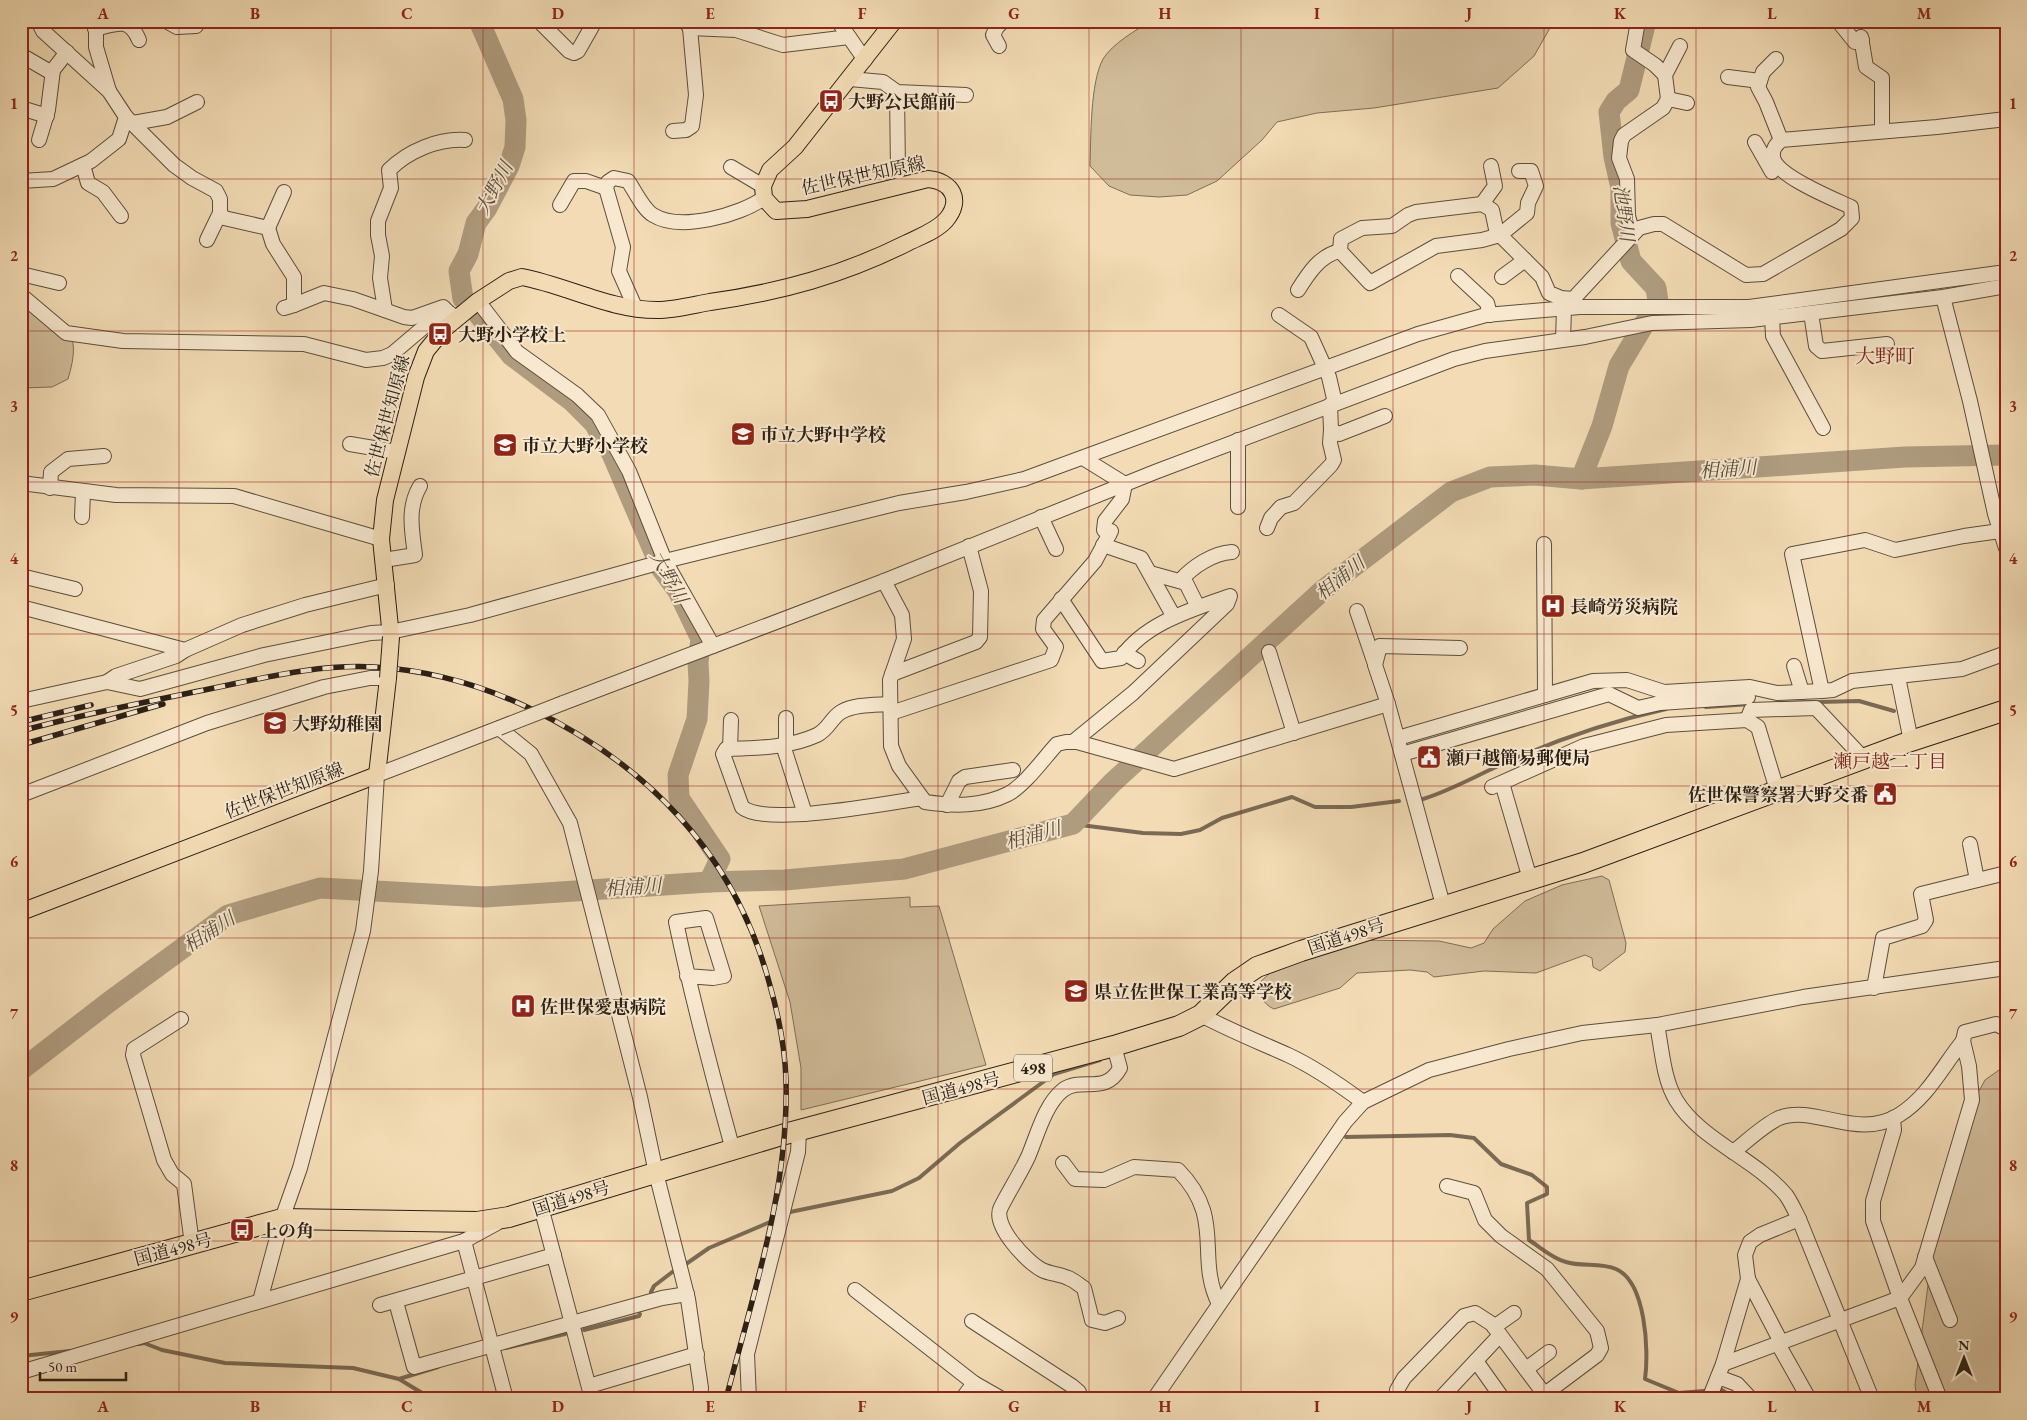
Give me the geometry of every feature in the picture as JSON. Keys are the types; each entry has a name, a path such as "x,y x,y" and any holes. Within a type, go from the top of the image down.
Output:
{"highway":[{"name":"国道498号","path":"21,1291 282,1219 477,1222 509,1217 799,1131 1114,1046 1179,1026 1201,1015 1235,982 1257,967 1443,905 1584,863 1911,741 2006,710"}],"main road":[{"name":"佐世保世知原線","path":"21,912 377,775 388,678 390,635 387,585 381,539 385,500 416,377 426,351 453,316 509,280 522,277 612,305 658,310 761,295 817,281 881,256 940,226 952,213 954,199 951,189 941,180 928,179 807,209 776,211 764,192 770,170 795,147 894,21"}],"street":[{"path":"38,21 43,30 109,91 174,165 192,178 216,191 220,199 220,213 207,240"},
{"path":"166,21 177,27 196,26"},
{"path":"539,21 569,51 574,53 578,51 594,21"},
{"path":"838,21 865,60"},
{"path":"999,46 993,35 1003,21"},
{"path":"1638,21 1633,50 1655,65 1665,75"},
{"path":"1838,21 1855,42 1865,44 1866,67 1882,78 1882,132"},
{"path":"109,91 96,47 96,25 128,24 135,30 139,40"},
{"path":"673,131 686,130 692,126 696,95 688,24 736,30 783,45 849,37"},
{"path":"1628,239 1627,179 1619,158 1620,141 1624,136 1663,108 1668,99 1665,75 1680,46"},
{"path":"40,140 47,116 52,74 67,52"},
{"path":"21,55 52,74"},
{"path":"1776,59 1763,72 1758,86 1780,140"},
{"path":"1728,76 1760,81"},
{"path":"850,79 883,82 897,92 966,95"},
{"path":"897,92 898,172"},
{"path":"1668,99 1687,103"},
{"path":"130,117 167,117 197,102"},
{"path":"21,108 47,116"},
{"path":"21,181 53,179 83,165 119,139 130,117"},
{"path":"1563,340 1568,304 1640,228 1654,224 1663,224 1746,275 1763,274 1841,229 1852,218 1851,207 1805,184 1779,168 1773,158 1773,148 1780,140 2006,119"},
{"path":"385,310 380,278 382,256 378,236 378,221 391,188 389,170 401,158 440,142 465,140"},
{"path":"1755,142 1770,170 1785,182 1802,189 1805,184"},
{"path":"83,165 88,184 103,192 121,216"},
{"path":"1482,204 1495,186 1491,166"},
{"path":"635,307 619,271 623,247 606,188 608,182 614,178 628,181 652,215 668,222 694,221 727,215 754,205 764,192 731,167"},
{"path":"1518,171 1531,171 1536,186 1528,203 1527,213 1500,235 1482,240 1436,246 1370,283 1340,251 1340,239 1362,228 1392,226 1416,212 1482,204 1492,210 1496,229 1500,235 1545,281 1549,293 1561,298 1568,304"},
{"path":"560,205 574,181 586,181 606,188"},
{"path":"284,192 268,228 273,244 294,277 289,307 324,294 352,299 412,318 442,307 453,316"},
{"path":"220,213 224,218 268,228"},
{"path":"1298,290 1308,273 1330,253 1340,251"},
{"path":"1502,277 1525,260"},
{"path":"107,682 140,689 264,656 371,634 390,635 665,561 899,504 1024,479 1418,334 1490,315 1568,304 1642,309 1749,307 2006,272"},
{"path":"21,274 59,283"},
{"path":"1458,276 1487,303 1490,315"},
{"path":"260,1301 282,1219 300,1168 363,931 371,871 377,775 884,580 1238,440 1454,359 1485,351 1563,340 1652,323 1772,317 1943,297 2006,286"},
{"path":"21,294 66,333 122,341 304,344 366,360 383,358 392,354 425,326 453,316"},
{"path":"1943,297 1970,401 1991,496 2000,513 2000,531 2006,548"},
{"path":"478,301 517,352 577,395 598,415 629,472 665,561 713,646"},
{"path":"1811,312 1816,346 1822,351 1887,344"},
{"path":"1267,528 1271,518 1281,507 1294,503 1334,460 1330,443 1333,404 1326,368 1311,337 1280,315"},
{"path":"1772,317 1773,336 1823,428"},
{"path":"1331,430 1339,434 1385,416"},
{"path":"1238,440 1238,507"},
{"path":"350,444 397,452"},
{"path":"50,488 51,472 68,459 91,459 104,456"},
{"path":"1083,458 1125,484"},
{"path":"21,483 116,495 234,496 381,539"},
{"path":"1125,484 1122,499 1105,521 1104,530 1108,537 1141,558 1174,617"},
{"path":"384,560 415,556 410,520 413,498 420,486"},
{"path":"82,517 83,492"},
{"path":"1041,517 1056,549"},
{"path":"1822,690 1792,554 1865,540 1895,550 2000,531"},
{"path":"922,798 805,814 758,814 748,812 742,807 723,754 726,749 785,745 816,735 828,728 842,711 891,709 1051,660 1056,647 1043,629 1044,620 1095,561 1108,537"},
{"path":"1544,544 1545,695"},
{"path":"892,674 976,642 980,637 981,591 969,546"},
{"path":"1180,581 1188,572 1221,552 1232,552"},
{"path":"1150,573 1186,583 1198,607"},
{"path":"21,576 75,589"},
{"path":"884,580 902,615 904,639 890,680 891,746 899,766 925,802 947,805 980,803 1008,794 1057,744 1075,742 1174,769 1388,704"},
{"path":"21,701 107,682 116,676 176,656 185,650 242,625 305,605 387,585"},
{"path":"1061,599 1102,661 1121,658 1130,645 1159,624 1198,607 1230,596 1227,604 1133,693 1075,742"},
{"path":"21,607 185,650"},
{"path":"1357,611 1398,738 1443,905"},
{"path":"1375,665 1380,646 1460,648"},
{"path":"1269,652 1294,733"},
{"path":"1124,653 1138,661"},
{"path":"1530,879 1497,785 1584,746 1748,704 1777,693 1832,690 1852,681 1962,669 2006,653"},
{"path":"1794,666 1802,692"},
{"path":"1898,677 1911,741"},
{"path":"21,795 207,723 324,687 370,678 388,678"},
{"path":"1398,738 1545,695 1594,682 1616,679 1627,680 1664,692 1748,704"},
{"path":"1402,754 1609,694 1638,708 1660,703 1748,704 1816,708 1864,759"},
{"path":"1748,704 1758,727 1778,790"},
{"path":"785,718 785,745 805,814"},
{"path":"730,720 730,749"},
{"path":"499,728 531,754 570,823 640,1097 656,1173 687,1294 697,1354 701,1388 700,1399"},
{"path":"947,805 959,781 965,777 1013,770"},
{"path":"1970,844 1977,880"},
{"path":"1874,988 1883,938 1922,926 1926,920 1921,894 2006,873"},
{"path":"687,976 713,978 724,976 706,918 676,922 687,976 733,1150"},
{"path":"1154,1399 1339,1130 1363,1102 1429,1070 1582,1033 1657,1025 1803,997 2006,968"},
{"path":"1201,1015 1234,1033 1290,1056 1342,1086 1363,1102"},
{"path":"181,1019 134,1049 133,1055 164,1160 172,1174 184,1184 192,1244"},
{"path":"1733,1152 1778,1118 1800,1115 1852,1125 1874,1124 1893,1118 1921,1098 1963,1041 1965,1032 1996,1024 2006,1029"},
{"path":"1657,1025 1669,1086 1676,1101 1698,1123 1775,1184 1787,1196 1799,1219 1872,1399"},
{"path":"1721,1371 1779,1343 1900,1298 1922,1268 1972,1100 1969,1066 1963,1041"},
{"path":"1114,1046 1120,1068 1116,1076 1108,1082 1068,1087 1062,1091 1048,1110 1026,1162 1000,1208 1002,1226 1011,1243 1041,1270 1068,1278 1084,1288 1092,1320 1105,1323 1118,1318"},
{"path":"1893,1118 1894,1130 1873,1201 1873,1221 1900,1298 1940,1399"},
{"path":"749,1399 746,1354 798,1152 799,1131"},
{"path":"1063,1163 1075,1180 1104,1180 1134,1167 1178,1170 1189,1181 1202,1204 1208,1226 1212,1290 1219,1304"},
{"path":"1396,1399 1397,1390 1404,1378 1464,1316 1475,1313 1486,1319 1497,1331 1546,1396 1597,1355 1601,1348 1597,1332 1547,1269 1501,1236 1485,1220 1474,1192 1447,1186"},
{"path":"541,1207 590,1392 697,1354"},
{"path":"21,1372 464,1241 509,1217"},
{"path":"1799,1219 1760,1235 1750,1242 1745,1255 1748,1279 1809,1399"},
{"path":"464,1241 506,1399"},
{"path":"380,1305 396,1302 554,1255"},
{"path":"1925,1257 1950,1320"},
{"path":"1710,1399 1721,1371 1748,1279"},
{"path":"855,1290 974,1383 1002,1399"},
{"path":"396,1302 414,1367 572,1325 662,1298 687,1294"},
{"path":"1440,1399 1476,1361 1497,1331 1514,1313"},
{"path":"972,1321 1072,1386 1079,1392 1080,1399"},
{"path":"1526,1369 1550,1352"},
{"path":"1476,1361 1503,1399"},
{"path":"1721,1371 1751,1399"},
{"path":"962,1399 974,1383"}],"shaded area":[{"path":"1152,21 1554,21 1534,56 1498,88 1374,108 1317,113 1277,122 1262,140 1217,181 1187,195 1159,197 1130,195 1109,186 1090,166 1093,96 1103,59 1119,42"},
{"path":"21,308 50,317 67,330 72,338 73,349 68,379 52,387 21,388"},
{"path":"1602,876 1609,880 1626,943 1625,952 1600,971 1593,967 1592,958 1585,955 1536,973 1484,971 1434,977 1427,972 1410,970 1357,973 1340,988 1274,1009 1264,1002 1261,995 1258,984 1270,973 1354,940 1439,941 1471,948 1484,943 1493,929 1525,901 1562,885"},
{"path":"910,897 910,907 939,906 986,1065 801,1110 801,1068 790,1002 759,906"},
{"path":"2006,1065 2006,1399 1917,1399 1915,1385 1931,1262 1961,1123 1985,1080"}],"waterway":[{"name":"大野川","path":"463,299 459,271 468,254 476,223 487,208 509,166 515,147 516,120 513,99 479,21"},
{"name":"池野川","path":"1581,479 1602,426 1619,366 1658,301 1656,288 1631,261 1621,223 1621,188 1614,157 1609,112 1616,101 1629,90 1646,21"},
{"name":"大野川","path":"478,314 511,355 572,401 594,423 612,454 661,568 678,591 701,639 698,662 697,719 678,775 679,798 720,859 709,882"},
{"name":"相浦川","path":"21,1070 109,1002 228,915 320,888 485,897 709,882 785,880 904,869 1073,824 1112,783 1323,590 1451,492 1490,477 1535,475 1581,479 1905,457 2006,455"},
{"path":"1778,703 1859,701 1894,711"},
{"path":"1706,707 1751,704"},
{"path":"1423,799 1558,741 1601,726 1666,709"},
{"path":"1073,824 1143,833 1181,834 1200,830 1222,818 1292,797 1315,807 1351,807 1399,801"},
{"path":"790,1212 892,1191 919,1178 960,1143 1054,1074 1100,1060"},
{"path":"1346,1137 1450,1135 1474,1138 1501,1164 1532,1175 1547,1187 1547,1194 1527,1203 1529,1240 1551,1256 1561,1260 1578,1264 1610,1267 1626,1276 1634,1288 1643,1318 1646,1352 1645,1379 1679,1393 1704,1391"},
{"path":"686,1264 709,1248 770,1222"},
{"path":"651,1292 654,1286 675,1270"},
{"path":"584,1330 639,1316 640,1314"},
{"path":"506,1348 565,1334"},
{"path":"139,1344 144,1343 162,1350 225,1363 353,1368 399,1379 432,1399"},
{"path":"21,1356 70,1351"},
{"path":"399,1379 438,1367"},
{"path":"1720,1389 1736,1399"}],"railway":[{"path":"21,731 250,680 311,670 374,667 433,675 471,685 509,699 570,730 610,755 647,785 680,817 708,853 733,892 753,935 769,982 783,1043 786,1080 782,1161 758,1281 726,1399"},
{"path":"21,745 163,704"},
{"path":"21,722 91,705"}],"place":[{"name":"大野公民館前","path":"831,101"},
{"name":"大野小学校上","path":"440,334"},
{"name":"市立大野中学校","path":"743,434"},
{"name":"市立大野小学校","path":"505,445"},
{"name":"長崎労災病院","path":"1553,606"},
{"name":"大野幼稚園","path":"275,723"},
{"name":"瀬戸越簡易郵便局","path":"1429,757"},
{"name":"佐世保警察署大野交番","path":"1885,794"},
{"name":"県立佐世保工業高等学校","path":"1076,991"},
{"name":"佐世保愛恵病院","path":"523,1006"},
{"name":"上の角","path":"242,1230"}],"district":[{"name":"大野町","path":"1885,356"},
{"name":"瀬戸越二丁目","path":"1890,761"}]}
